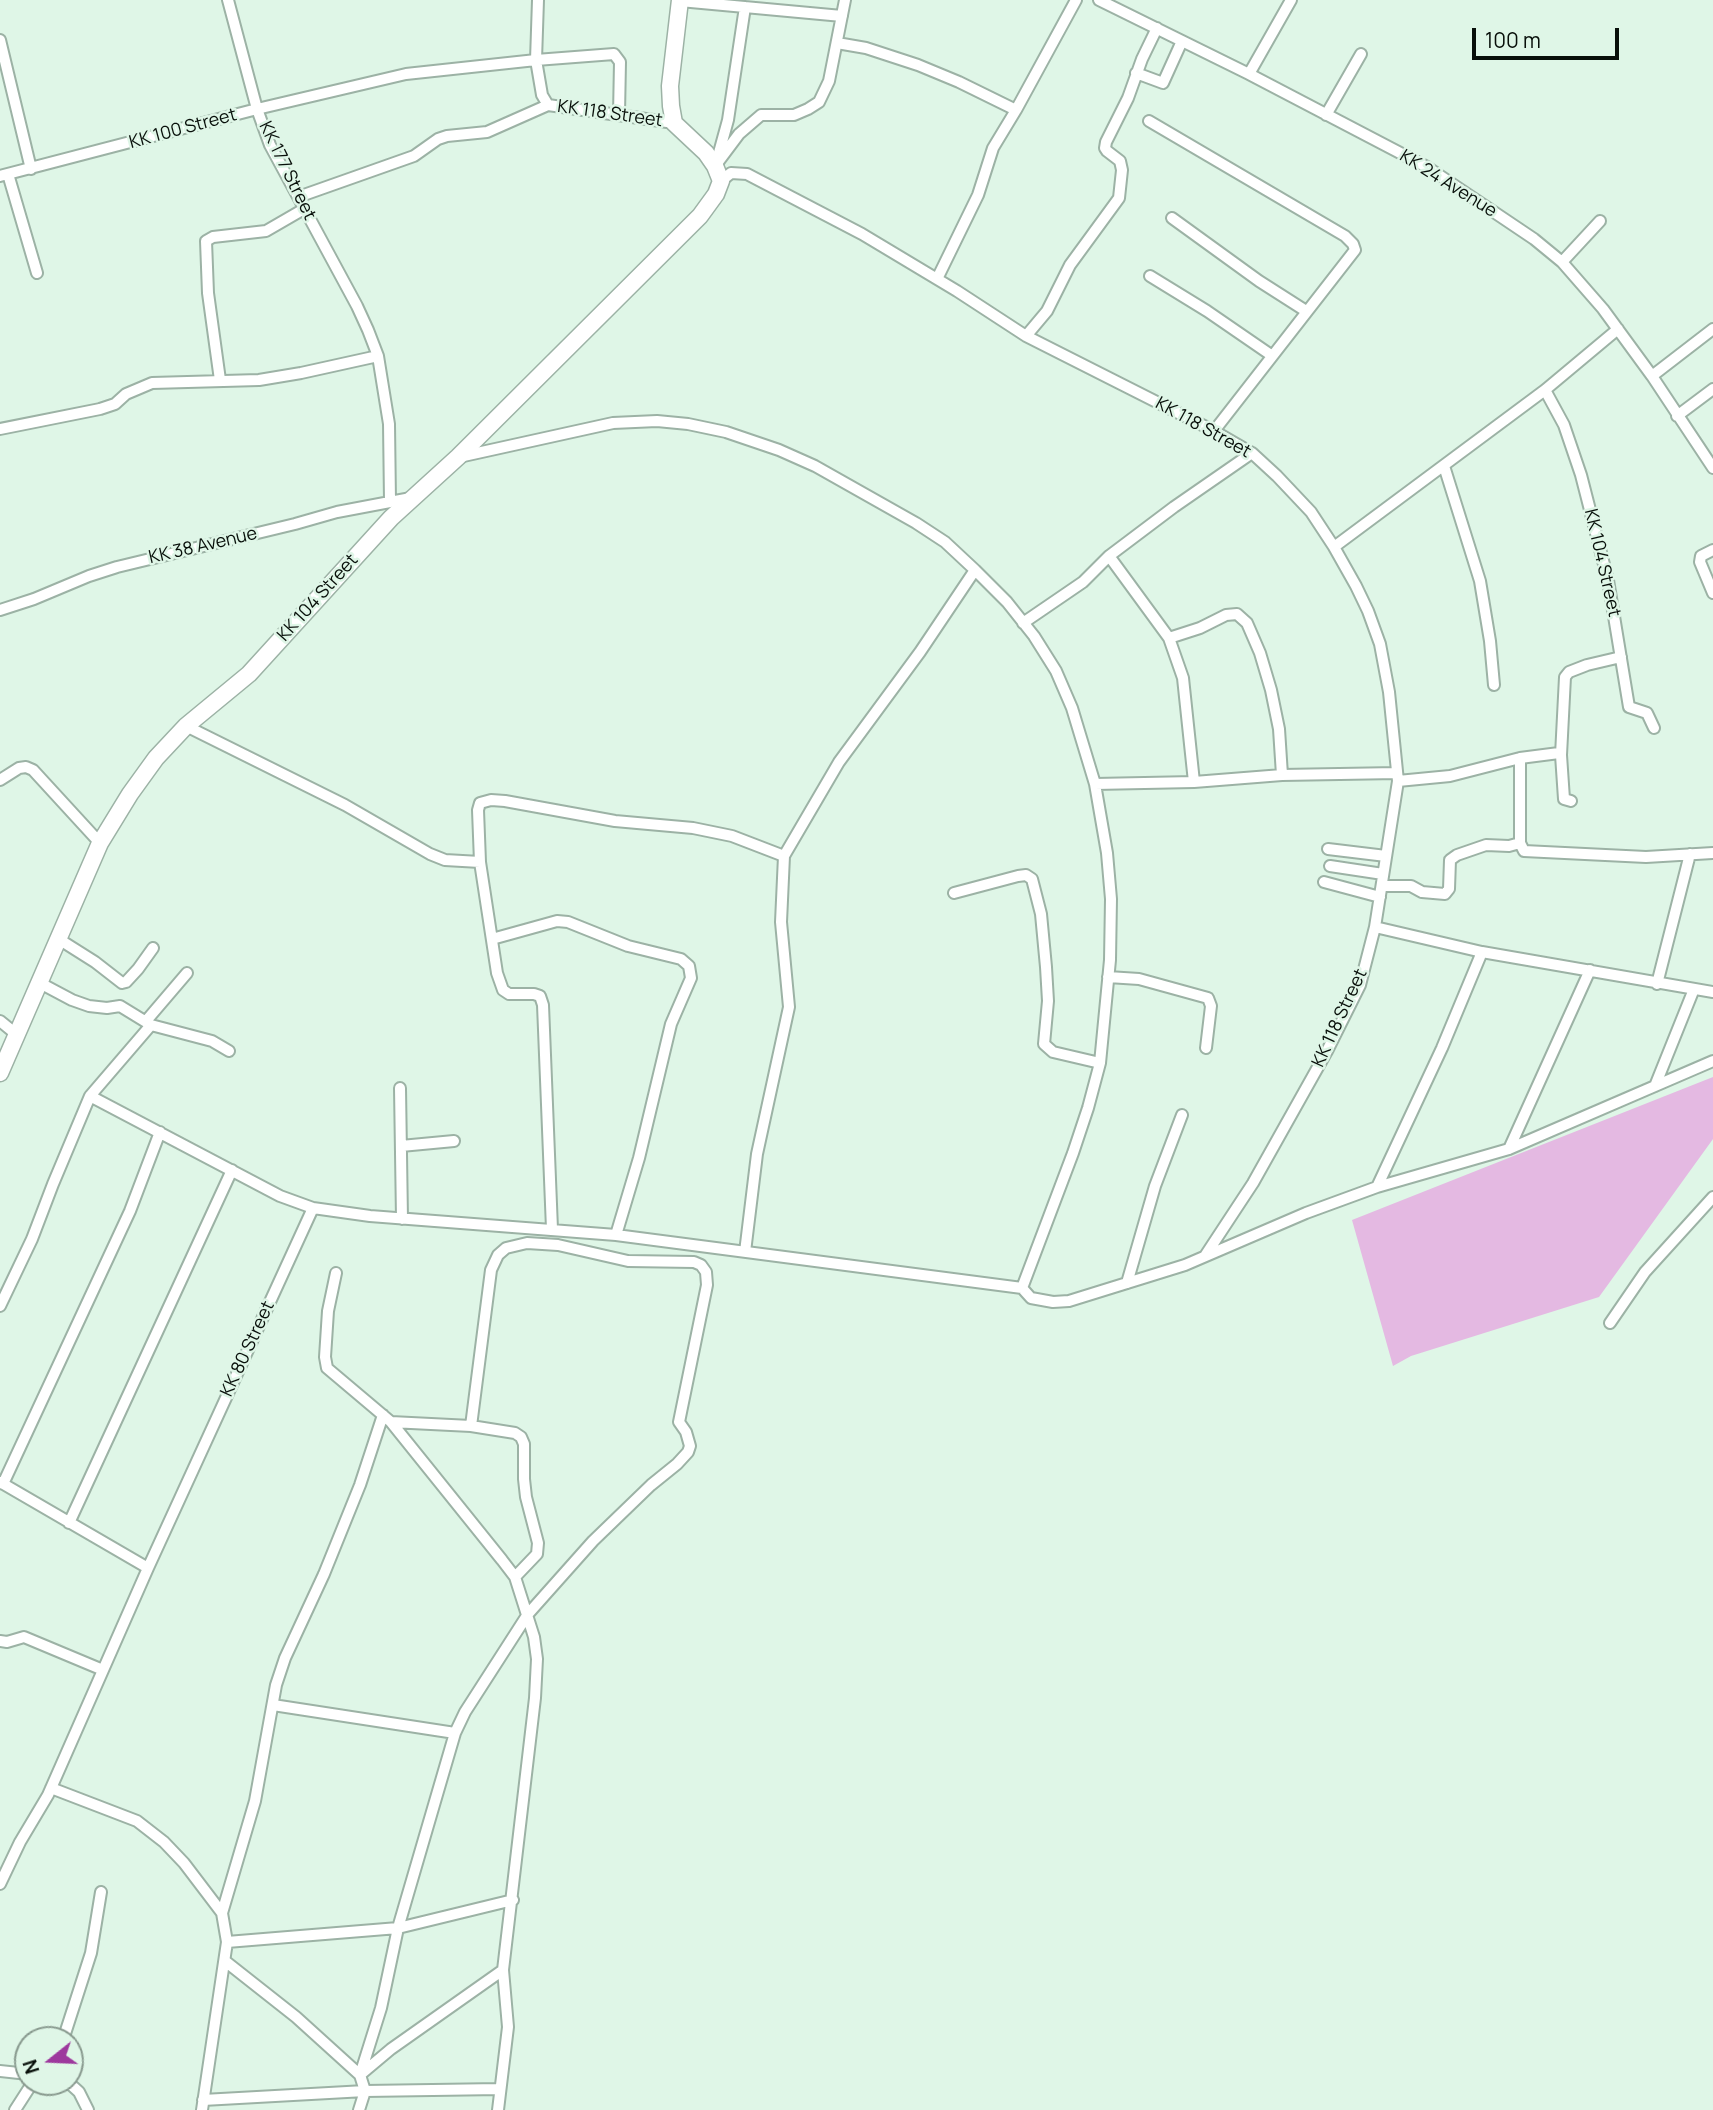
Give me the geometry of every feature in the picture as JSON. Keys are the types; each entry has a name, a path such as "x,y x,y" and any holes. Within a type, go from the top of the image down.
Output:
{"street":[{"name":"KK 100 Street","path":"4,175 257,109 228,0"},
{"name":"KK 118 Street","path":"538,0 536,60 542,95 548,105 674,123 718,173 747,174 862,234 1026,336 1214,430 1252,453 1311,512 1356,586 1380,644 1389,692 1397,777 1376,927 1360,985 1327,1051 1253,1183 1205,1257"},
{"name":"KK 104 Street","path":"0,1073 100,843 156,758 186,726 249,674 391,517 458,457 700,216 716,194 718,173 739,134 761,115 794,115 819,102 829,81 845,0"},
{"path":"937,279 978,195 993,148 1076,0"},
{"name":"KK 24 Avenue","path":"1099,0 1249,74 1427,167 1534,239 1562,262 1603,309 1652,376 1713,468"},
{"path":"1249,74 1291,0"},
{"path":"674,123 670,86 680,1 739,4 842,16"},
{"path":"718,173 728,120 739,4"},
{"path":"1026,336 1047,311 1070,265 1119,198 1122,170 1120,161 1105,148 1157,29"},
{"path":"0,40 31,169"},
{"path":"1136,73 1163,83 1182,41"},
{"path":"837,43 866,48 918,65 1016,110"},
{"path":"1326,115 1361,54"},
{"name":"KK 177 Street","path":"390,501 389,424 378,356 363,318 270,145 257,109 406,74 536,60 616,55 620,62 619,114"},
{"path":"298,197 414,156 438,139 487,132 548,105"},
{"path":"1149,121 1345,236 1353,244 1351,256 1214,430"},
{"path":"4,175 37,273"},
{"path":"220,380 208,293 206,241 213,237 266,231 304,209"},
{"path":"1172,218 1259,281 1306,311"},
{"path":"1562,262 1600,221"},
{"path":"1150,276 1271,355"},
{"path":"1334,547 1545,390 1618,329"},
{"path":"1652,376 1713,329"},
{"path":"0,429 100,409 115,404 126,394 152,383 259,380 378,356"},
{"path":"1677,416 1713,389"},
{"name":"KK 104 Street","path":"1545,390 1564,425 1581,475 1608,580 1629,707 1647,713 1654,728"},
{"path":"458,457 613,423 657,421 726,432 815,466 945,542 1007,602 1034,636 1056,671 1072,708 1095,784 1107,853 1111,899 1108,977 1100,1063 1073,1153 1022,1288"},
{"path":"1023,623 1083,582 1109,556 1252,453"},
{"path":"1444,466 1480,581 1494,685"},
{"name":"KK 38 Avenue","path":"0,610 117,567 337,512 411,498"},
{"path":"1713,550 1701,556 1700,562 1713,593"},
{"path":"1109,556 1169,638 1183,678 1194,782"},
{"path":"745,1252 757,1154 789,1007 781,922 784,856 839,762 920,652 975,570"},
{"path":"1169,638 1200,628 1226,615 1237,614 1247,623 1271,690 1279,729 1282,775"},
{"path":"1571,801 1564,799 1561,755 1565,677 1569,672 1587,665 1621,657"},
{"path":"186,726 345,805 430,854 445,860 480,862"},
{"path":"1095,784 1194,782 1282,775 1432,779 1520,758 1559,753 1561,755"},
{"path":"1520,758 1520,843 1524,851 1646,857 1713,853"},
{"path":"0,780 19,768 33,770 100,843"},
{"path":"552,1229 543,1004 540,996 509,994 503,990 497,973 480,862 480,803 492,800 615,821 693,828 732,836 784,856"},
{"path":"1324,882 1411,886 1422,892 1445,894 1449,889 1450,860 1457,855 1486,845 1509,846 1520,843"},
{"path":"1328,849 1386,856"},
{"path":"1657,984 1690,854"},
{"path":"1330,866 1382,886"},
{"path":"954,893 1018,876 1032,879 1041,914 1046,967 1048,1001 1044,1044 1053,1052 1100,1063"},
{"path":"492,939 557,921 568,922 628,946 681,959 689,966 691,978 671,1024 639,1158 615,1236"},
{"path":"1376,927 1482,952 1713,992"},
{"path":"57,938 122,983 138,969 153,948"},
{"path":"1377,1187 1482,952"},
{"path":"1508,1149 1590,970"},
{"path":"0,1306 32,1239 90,1096 187,973"},
{"path":"1108,977 1139,979 1208,998 1211,1006 1206,1048"},
{"path":"40,983 89,1006 107,1009 120,1006 149,1023 212,1041 229,1051"},
{"path":"1655,1086 1694,989"},
{"path":"0,1021 16,1034"},
{"path":"90,1096 280,1196 313,1208 402,1219 552,1229 745,1252 1022,1288 1031,1298 1053,1302 1069,1301 1185,1265 1306,1213 1377,1187 1508,1149 1713,1061"},
{"path":"400,1088 402,1219"},
{"path":"1127,1283 1155,1186 1182,1115"},
{"path":"148,1569 2,1483 130,1211 160,1132"},
{"path":"401,1146 454,1141"},
{"path":"69,1523 232,1170"},
{"path":"1610,1323 1645,1272 1713,1197"},
{"name":"KK 80 Street","path":"0,1884 51,1788 313,1208"},
{"path":"360,2075 381,2008 398,1927 455,1733 465,1713 528,1614 593,1541 688,1452 690,1446 679,1422 706,1285 706,1272 701,1265 694,1262 628,1261 558,1245 527,1243 506,1248 498,1255 491,1270 471,1426"},
{"path":"336,1273 328,1311 325,1357 327,1368 387,1418 515,1577 534,1637 537,1659 535,1699 503,1970 509,2027 498,2110"},
{"path":"387,1418 471,1426 515,1433 521,1437 524,1444 525,1488 538,1543 537,1554 515,1577"},
{"path":"387,1418 276,1685 255,1801 222,1913 227,1942 203,2105 365,2091 500,2089"},
{"path":"0,1641 7,1642 24,1637 103,1670"},
{"path":"273,1705 455,1733"},
{"path":"51,1788 137,1821 164,1842 184,1863 222,1913"},
{"path":"68,2026 91,1953 101,1892"},
{"path":"227,1942 398,1927 513,1900"},
{"path":"225,1961 296,2017 360,2075 365,2091 359,2110"},
{"path":"360,2075 391,2049 503,1970"}],"shaded area":[{"path":"1713,1077 1713,1139 1599,1297 1411,1356 1393,1366 1352,1220"}]}
